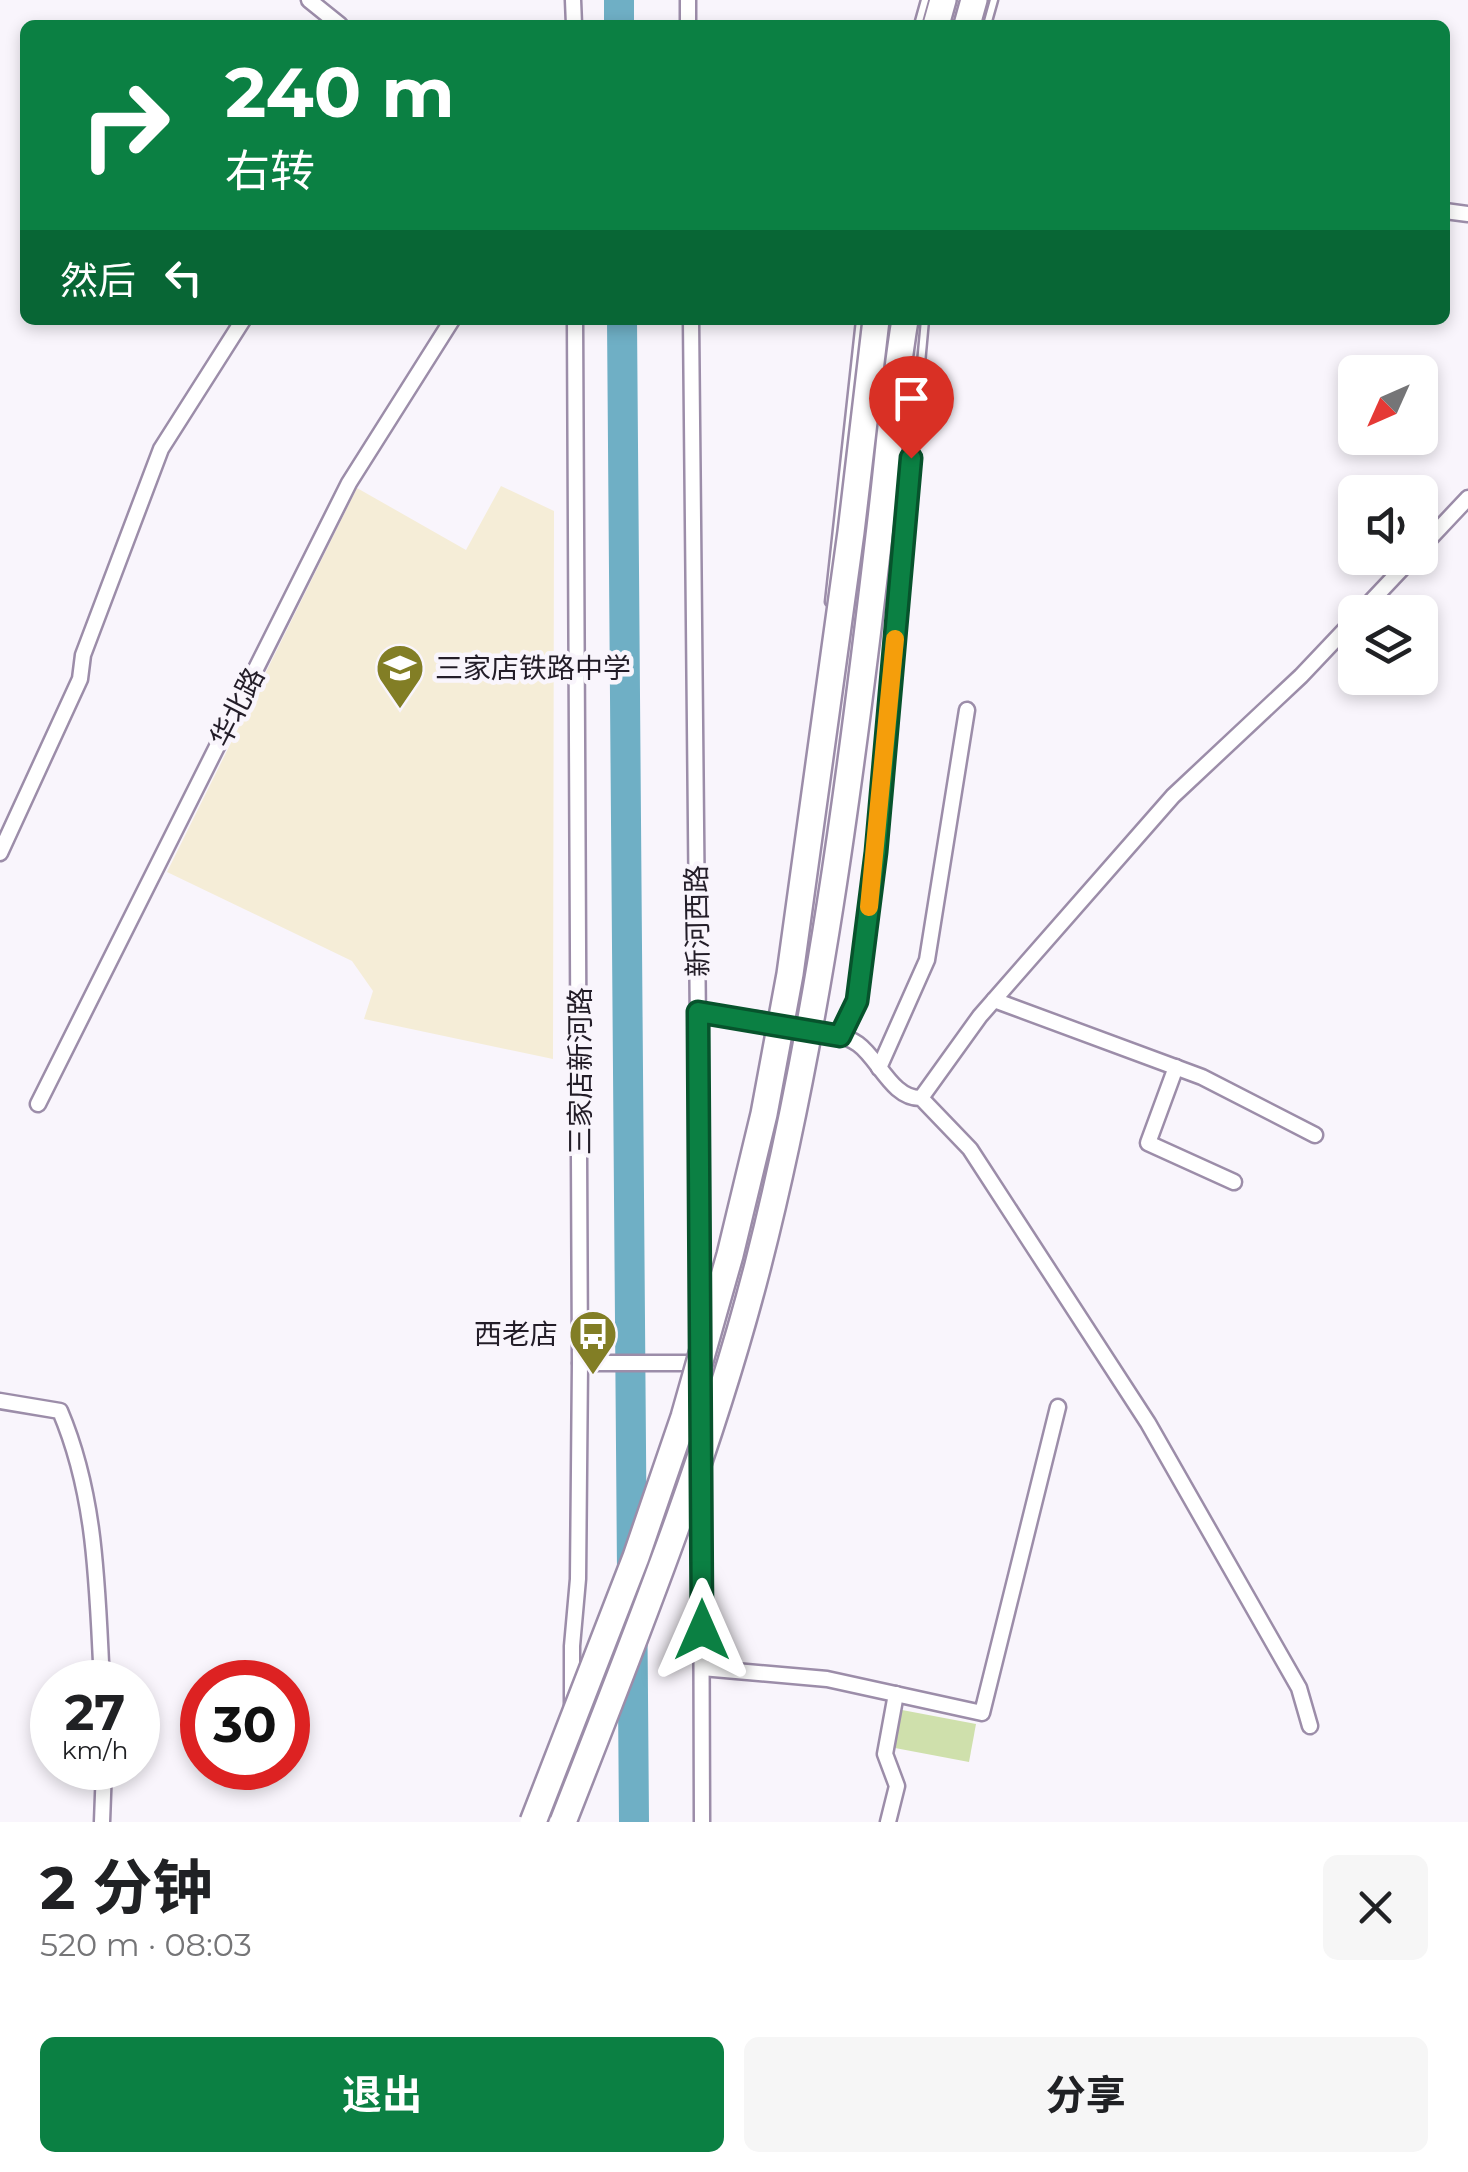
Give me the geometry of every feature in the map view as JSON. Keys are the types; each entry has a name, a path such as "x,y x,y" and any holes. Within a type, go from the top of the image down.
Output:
{"highway":[{"path":"533,1822 636,1557 684,1418 730,1255 764,1114 793,955 875,325"},
{"path":"563,1822 682,1516 712,1428 758,1263 817,979 864,654 903,325"}],"street":[{"path":"309,0 334,20"},
{"path":"0,853 80,679 83,655 160,449 239,325"},
{"name":"华北路","path":"38,1104 349,483 449,325"},
{"name":"三家店新河路","path":"573,1822 572,1646 578,1580 580,1363 575,325"},
{"name":"新河西路","path":"691,325 702,1822"},
{"path":"1438,530 1468,498"},
{"path":"1377,595 1396,575"},
{"path":"698,1012 840,1036 858,1044 901,1092 921,1098 994,1000 1172,796 1338,636"},
{"path":"879,1068 927,960 967,710"},
{"path":"994,1000 1202,1077 1315,1135"},
{"path":"1176,1067 1148,1143 1234,1182"},
{"path":"921,1098 970,1149 1148,1423 1300,1688 1310,1726"},
{"path":"580,1363 701,1364"},
{"path":"0,1402 60,1411 77,1450 95,1540 101,1660"},
{"path":"702,1668 827,1680 982,1713 1058,1407"},
{"path":"888,1822 897,1786 884,1754 896,1694"},
{"path":"102,1822 103,1790"}],"lane":[{"path":"828,613 859,325"},
{"path":"840,1036 857,1001 876,852 925,325"},
{"path":"776,1024 799,877 820,688"}],"shaded area":[{"name":"三家店铁路中学","path":"501,486 554,511 553,1059 364,1019 373,991 352,961 167,872 357,488 466,550"}],"green space":[{"path":"902,1710 976,1724 969,1762 895,1748"}],"waterway":[{"path":"619,0 619,20"},
{"path":"622,325 634,1822"}],"slow traffic":[{"path":"869,907 895,639"}],"place":[{"name":"三家店铁路中学","path":"400,710"},
{"name":"西老店","path":"593,1376"}],"route":[{"path":"702,1630 698,1012 840,1036 857,1001 876,852 911,458"}]}
